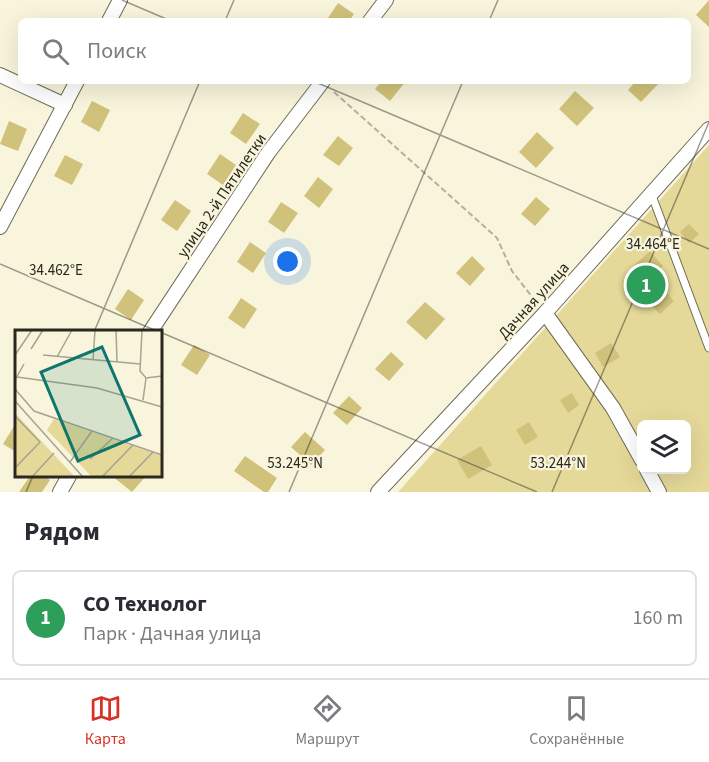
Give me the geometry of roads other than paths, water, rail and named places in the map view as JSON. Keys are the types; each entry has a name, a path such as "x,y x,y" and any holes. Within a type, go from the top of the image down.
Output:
{"street":[{"path":"111,18 120,0"},
{"path":"372,18 386,0"},
{"path":"0,75 18,83"},
{"path":"20,84 65,105"},
{"path":"0,227 76,84"},
{"name":"улица 2-й Пятилетки","path":"151,330 268,153 321,84"},
{"name":"Дачная улица","path":"378,492 545,313 709,129"},
{"path":"545,313 613,408 637,451"},
{"path":"649,474 659,492"},
{"path":"60,492 68,477"}],"lane":[{"path":"651,192 709,348"}],"place":[{"name":"СО Технолог","path":"646,285"}]}
